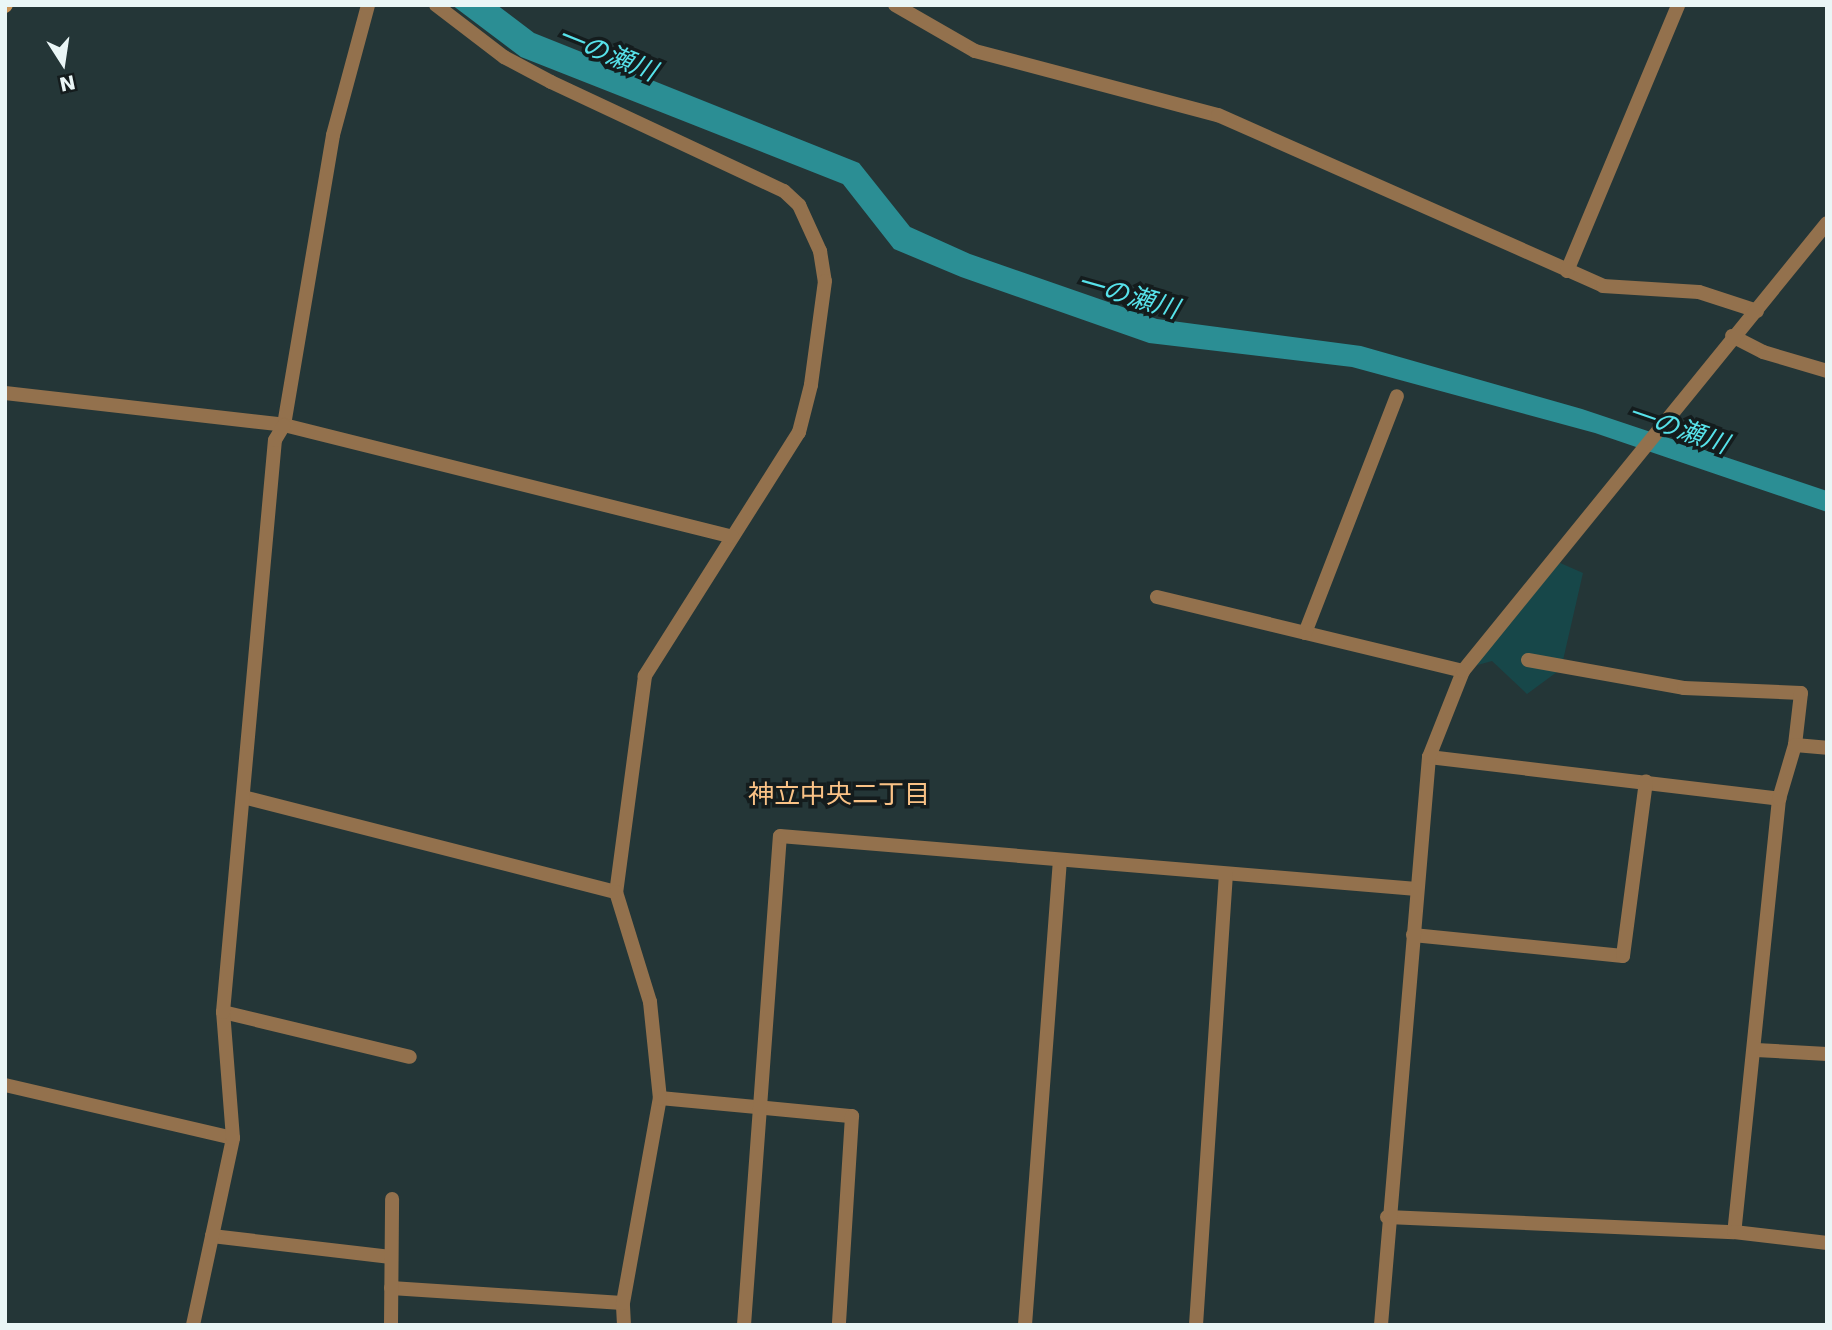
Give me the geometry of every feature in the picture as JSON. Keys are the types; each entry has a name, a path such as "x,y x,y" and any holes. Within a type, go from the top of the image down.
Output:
{"street":[{"path":"193,1325 233,1138 223,1012 275,440 284,425 333,135 368,5"},
{"path":"436,5 504,57 784,191 799,205 820,251 825,281 811,385 799,432 645,676 616,891 650,1002 660,1098 623,1303 624,1325"},
{"path":"895,5 975,51 1218,115 1603,286 1699,292 1757,312"},
{"path":"1567,271 1678,5"},
{"path":"1381,1325 1387,1217 1429,757 1463,671 1633,458 1732,337 1757,312 1827,223"},
{"path":"1732,337 1763,352 1827,371"},
{"path":"5,393 284,425 732,537"},
{"path":"1304,633 1397,396"},
{"path":"1157,597 1463,671"},
{"path":"1528,660 1684,688 1801,693 1795,745 1779,800 1756,1050 1734,1232"},
{"path":"1795,745 1827,748"},
{"path":"1429,757 1779,800"},
{"path":"1413,934 1623,956 1646,782"},
{"path":"243,797 616,891"},
{"path":"744,1325 780,836 1417,889"},
{"path":"1025,1325 1060,860"},
{"path":"1196,1325 1226,874"},
{"path":"223,1012 410,1057"},
{"path":"1756,1050 1827,1054"},
{"path":"5,1085 233,1138"},
{"path":"660,1098 852,1116 839,1325"},
{"path":"391,1325 392,1199"},
{"path":"1387,1217 1734,1232 1827,1242"},
{"path":"212,1236 391,1257"},
{"path":"391,1288 623,1303"}],"shaded area":[{"path":"1558,562 1583,573 1561,669 1527,694 1492,661 1474,666"}],"water":[{"name":"一の瀬川","path":"452,5 497,5 534,33 859,163 910,227 970,254 1157,319 1361,346 1582,409 1827,491 1827,512 1595,433 1352,367 1149,343 961,277 894,249 843,184 521,57"}],"district":[{"name":"神立中央二丁目","path":"839,795"}]}
